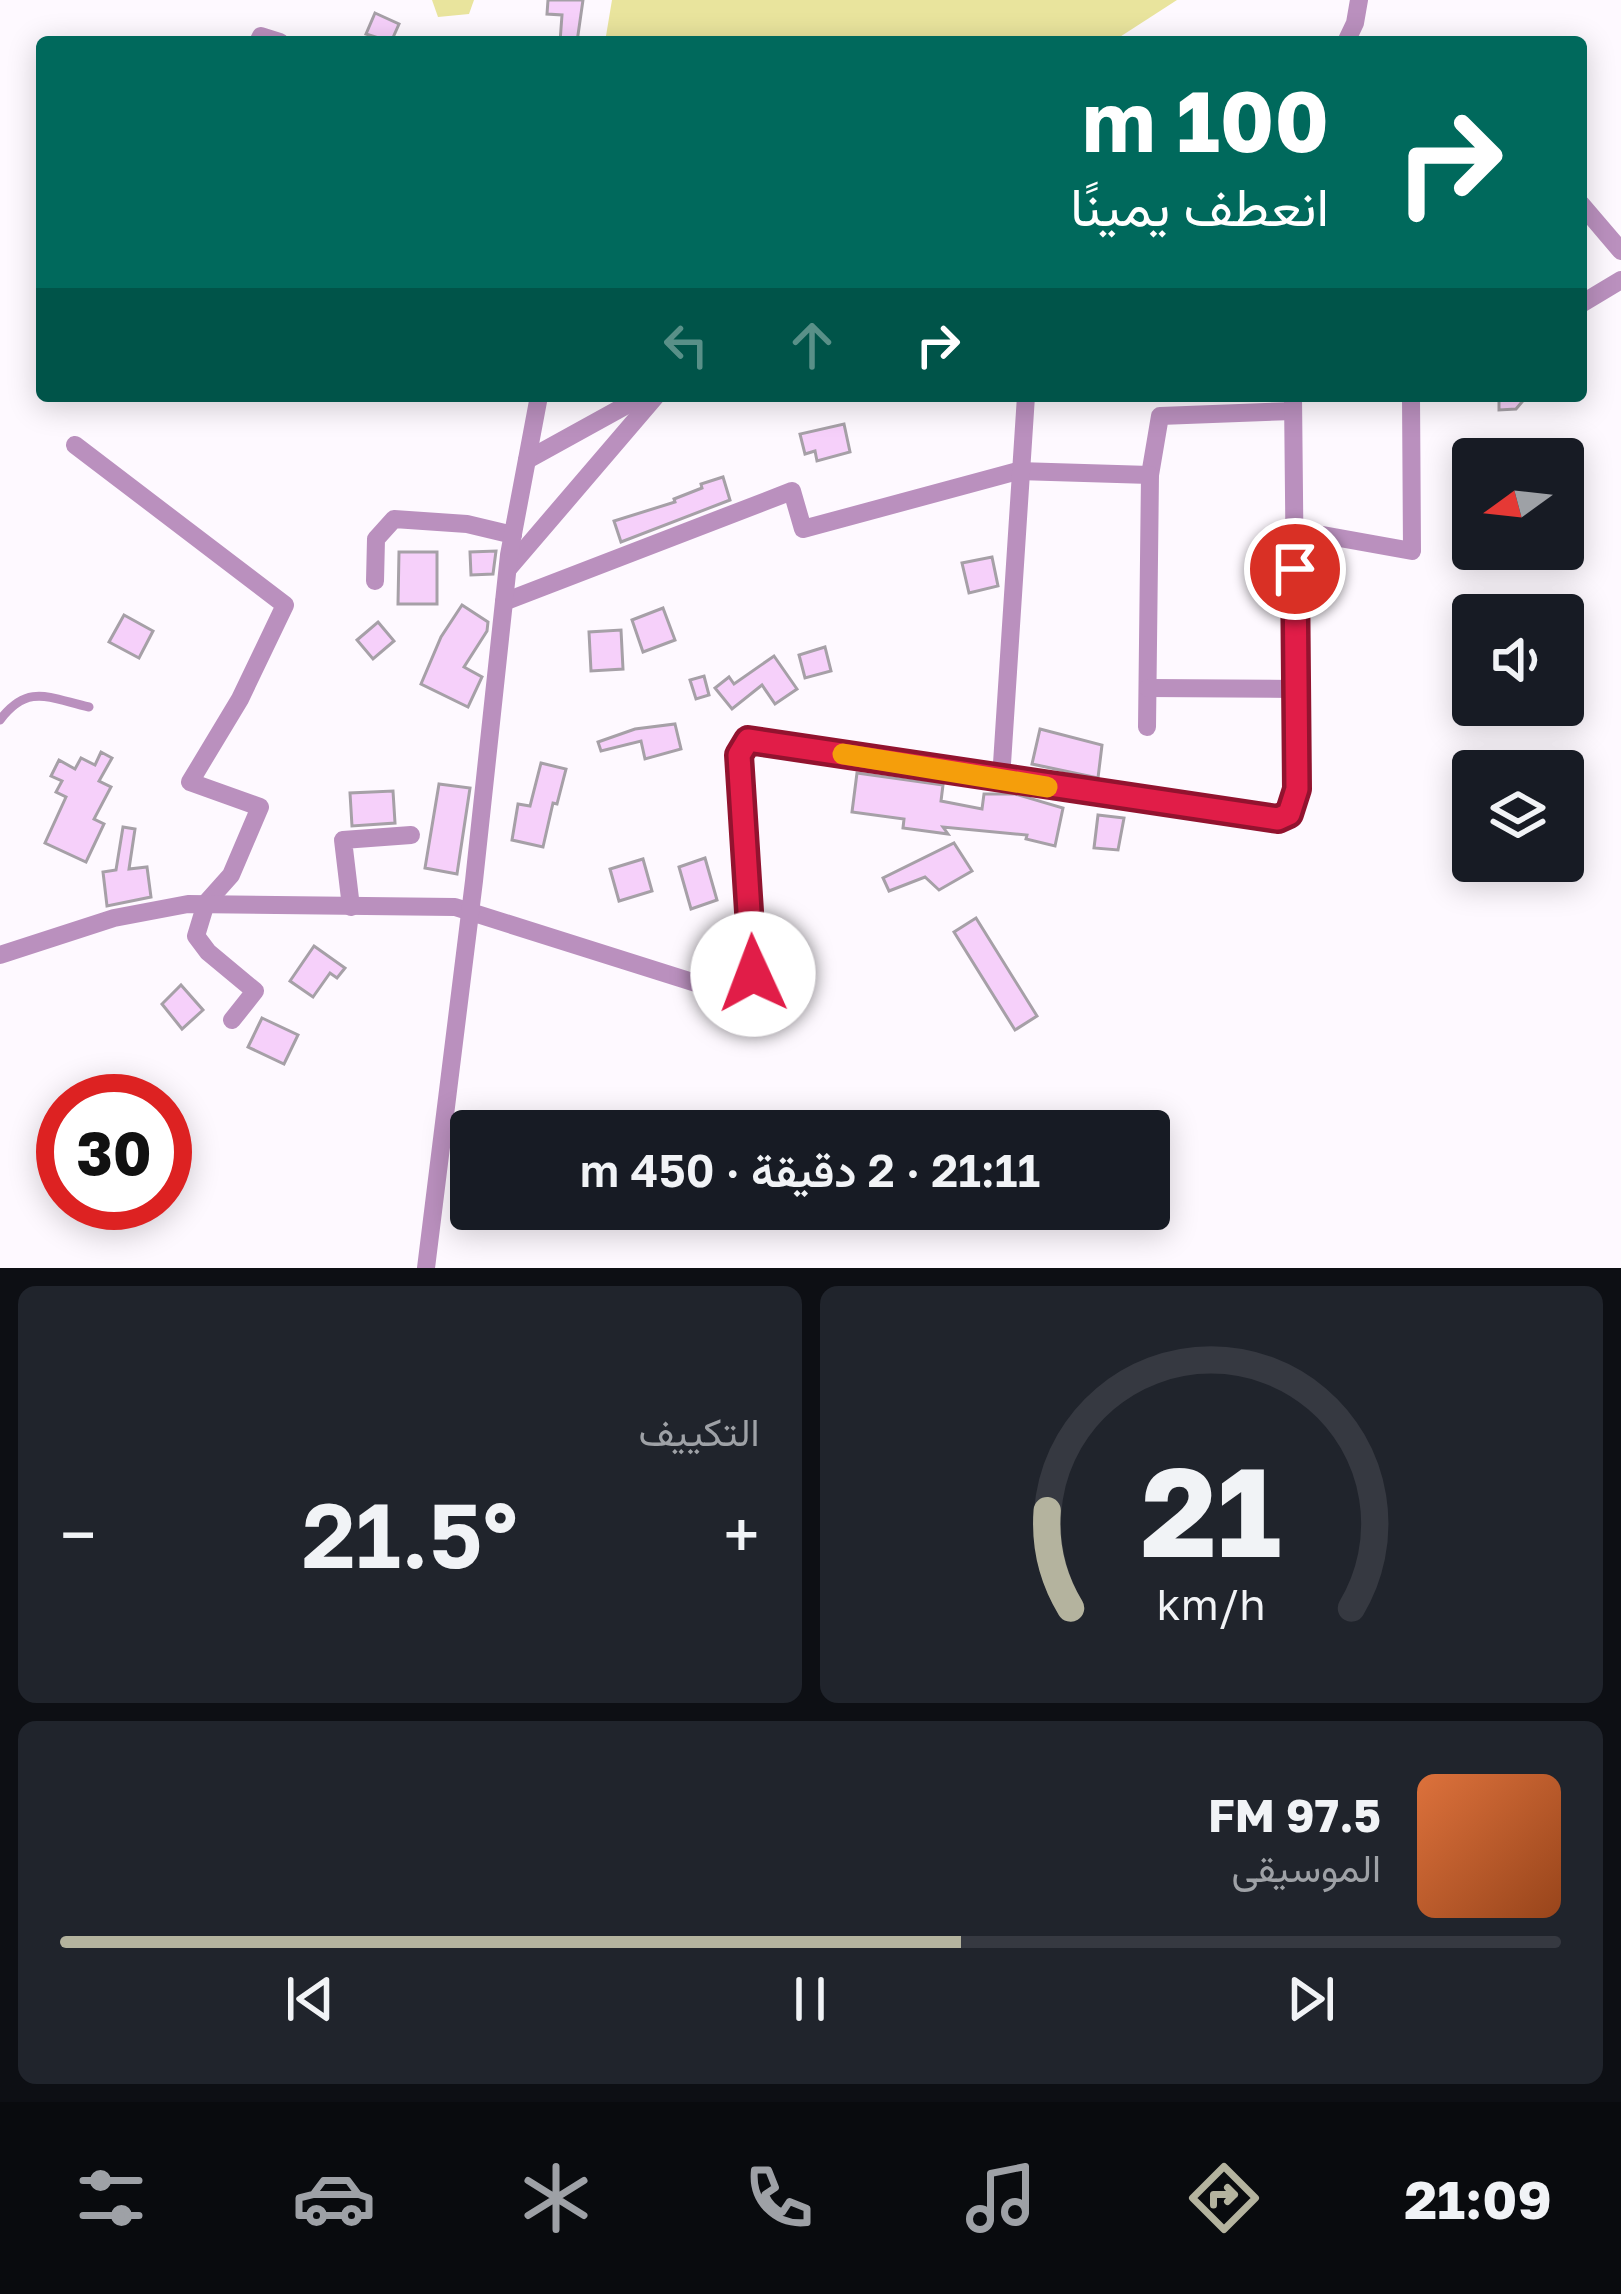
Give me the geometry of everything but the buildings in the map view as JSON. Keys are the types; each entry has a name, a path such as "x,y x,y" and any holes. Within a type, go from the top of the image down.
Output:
{"street":[{"path":"1349,36 1359,0"},
{"path":"1587,211 1621,251"},
{"path":"1587,300 1621,280"},
{"path":"425,1268 508,569 538,402"},
{"path":"527,460 632,402"},
{"path":"508,569 651,402"},
{"path":"1001,779 1025,402"},
{"path":"1295,530 1412,551 1411,402"},
{"path":"0,955 114,918 206,903 470,909 721,992 738,992 753,974 754,956 739,755 748,740 1278,819 1289,814 1297,789 1293,404 1160,406 1150,475 1148,727"},
{"path":"75,445 285,605 239,699 190,782 260,808 231,875 206,903 196,936 255,991 232,1021"},
{"path":"504,602 792,491 803,529 1018,471 1150,475"},
{"path":"375,581 376,538 394,519 467,524 513,535"},
{"path":"1148,688 1296,689"},
{"path":"351,908 343,840 411,835"}],"lane":[{"path":"0,720 15,701 27,695 89,706"}],"shaded area":[{"path":"432,0 474,0 469,14 438,17"},
{"path":"612,0 1177,0 1121,36 606,36"}],"slow traffic":[{"path":"843,754 1047,787"}],"route":[{"path":"753,974 739,755 748,740 1096,795 1278,819 1289,814 1297,789 1295,569"}]}
